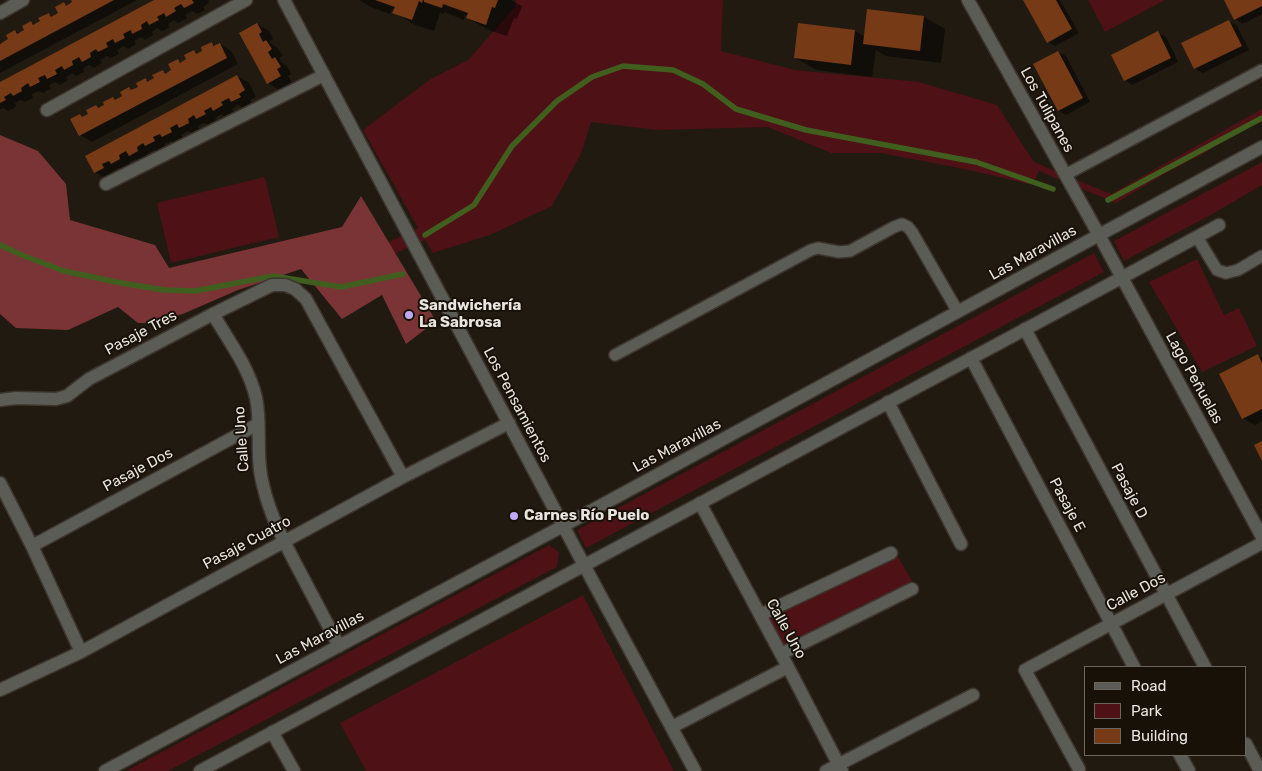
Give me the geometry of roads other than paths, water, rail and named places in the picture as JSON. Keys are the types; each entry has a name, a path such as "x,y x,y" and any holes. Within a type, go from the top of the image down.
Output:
{"street":[{"path":"0,13 23,0"},
{"path":"47,110 246,0"},
{"name":"Los Pensamientos","path":"284,0 695,771"},
{"name":"Los Tulipanes","path":"968,0 1099,235"},
{"path":"106,184 324,75"},
{"name":"Las Maravillas","path":"105,771 564,526 1262,147"},
{"path":"200,771 1219,225"},
{"name":"Lago Peñuelas","path":"1099,235 1262,537"},
{"name":"Pasaje Tres","path":"0,400 16,398 56,399 68,396 89,379 212,314 272,285 285,285 295,289 306,299 403,477"},
{"name":"Calle Uno","path":"212,314 248,373 256,398 258,464 270,508 284,542 339,646"},
{"name":"Pasaje D","path":"1025,329 1204,666"},
{"name":"Pasaje E","path":"971,358 1133,666"},
{"path":"888,402 961,544"},
{"name":"Pasaje Cuatro","path":"0,690 81,652 403,477 509,423"},
{"name":"Pasaje Dos","path":"32,546 258,424"},
{"path":"0,483 32,546 81,652"},
{"name":"Calle Uno","path":"700,503 840,768"},
{"name":"Calle Dos","path":"1079,769 1025,670 1262,543"},
{"path":"760,615 891,553"},
{"path":"781,654 912,589"},
{"path":"672,727 788,667"},
{"path":"826,771 840,768 973,696"},
{"path":"272,732 294,771"},
{"path":"1247,746 1260,771"},
{"path":"1181,756 1189,771"}],"lane":[{"path":"1065,175 1262,70"},
{"path":"616,355 811,250 818,248 840,252 850,251 902,224 908,226 912,232 958,312"},
{"path":"1197,237 1217,270 1226,273 1238,270 1262,256"}],"waterway":[{"path":"425,235 474,205 512,146 557,101 592,77 623,66 673,70 703,84 736,109 806,130 976,162 1053,189"},
{"path":"1108,200 1262,118"},
{"path":"0,245 64,271 164,290 195,291 273,276 341,287 403,274"}],"place":[{"name":"Sandwichería La Sabrosa","path":"409,315"},
{"name":"Carnes Río Puelo","path":"514,516"}]}
